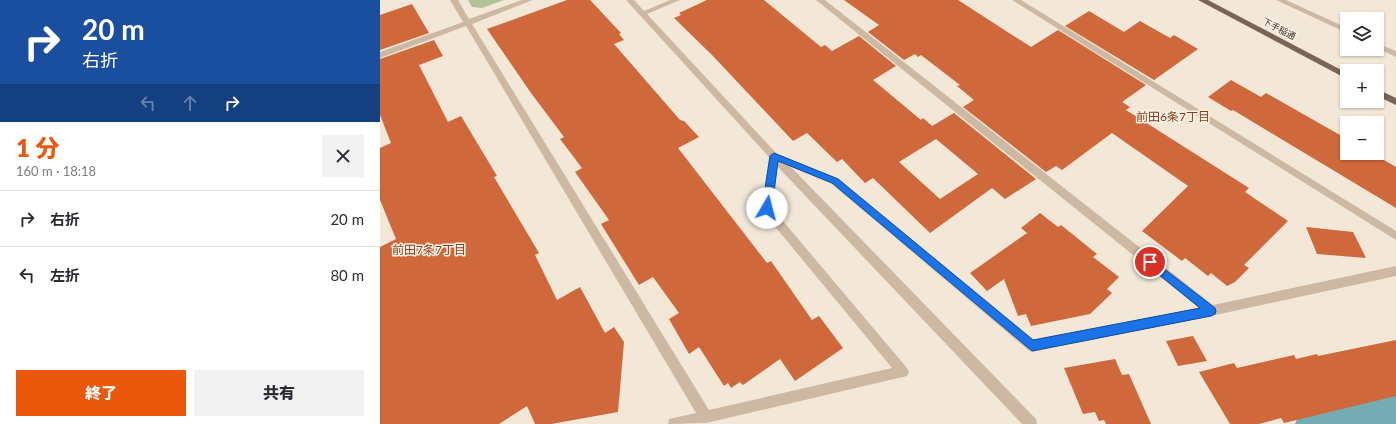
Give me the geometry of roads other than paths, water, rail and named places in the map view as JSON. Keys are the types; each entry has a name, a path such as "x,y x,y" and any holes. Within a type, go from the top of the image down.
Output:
{"main road":[{"name":"下手稲通","path":"1202,0 1340,72"},
{"path":"1384,96 1396,102"}],"street":[{"path":"454,0 706,417"},
{"path":"380,55 529,0"},
{"path":"630,0 774,156 1031,424"},
{"path":"642,14 676,0"},
{"path":"820,0 1211,311"},
{"path":"1016,0 1396,236"},
{"path":"1280,0 1340,28"},
{"path":"1384,48 1396,54"},
{"path":"774,156 835,181 1032,346 1211,311 1396,271"},
{"path":"674,424 903,372 767,208 774,156"}],"waterway":[{"path":"1328,424 1396,405"}],"district":[{"name":"前田6条7丁目","path":"1173,117"},
{"name":"前田7条7丁目","path":"429,250"}]}
